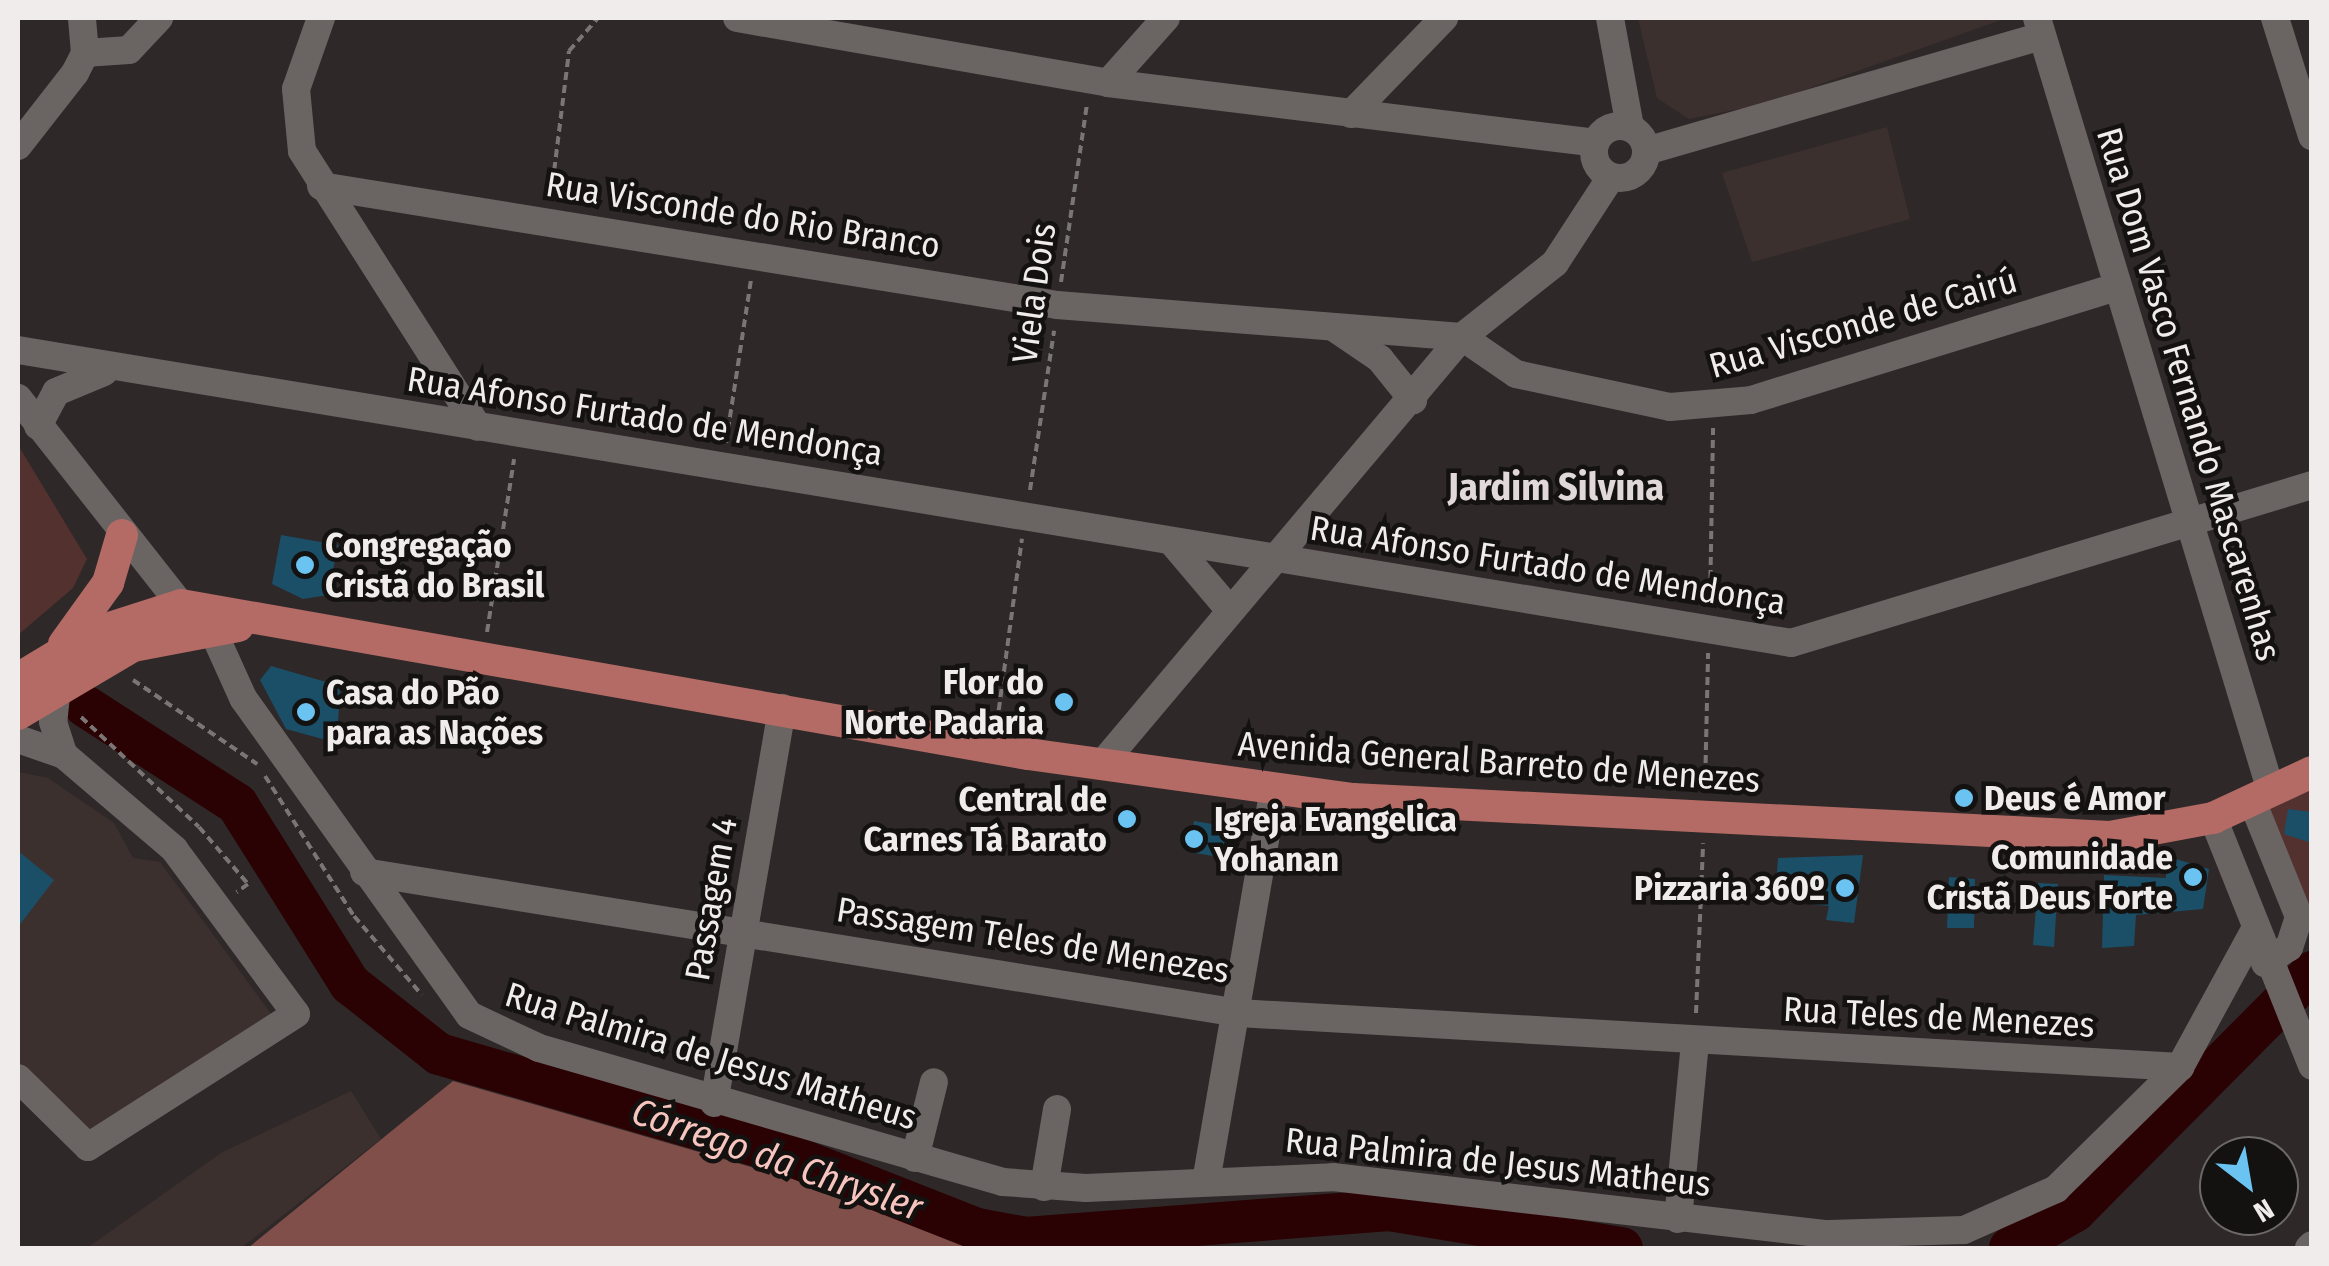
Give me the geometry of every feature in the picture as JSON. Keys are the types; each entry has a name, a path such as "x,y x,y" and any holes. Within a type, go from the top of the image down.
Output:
{"main road":[{"path":"60,650 108,583 122,535"},
{"path":"18,679 60,650 181,605 262,624"},
{"path":"18,714 67,696 134,646 211,627 262,624"},
{"name":"Avenida General Barreto de Menezes","path":"262,624 1273,792 2042,838 2162,832 2214,818 2312,772"}],"street":[{"path":"18,146 85,52 82,18"},
{"path":"85,52 129,50 159,18"},
{"path":"320,18 292,121 321,186 478,427"},
{"path":"737,18 1100,81 1594,143"},
{"path":"861,42 878,18"},
{"path":"1100,81 1166,18"},
{"path":"1351,114 1444,18"},
{"path":"1610,18 1630,127 1646,150"},
{"path":"2275,18 2312,136"},
{"path":"1646,150 2040,27"},
{"name":"Rua Dom Vasco Fernando Mascarenhas","path":"2040,27 2188,524 2261,796 2299,917 2289,948 2268,971"},
{"path":"1612,177 1594,160 1594,143 1612,126 1630,127"},
{"path":"1102,764 1228,608 1413,400 1462,337 1554,263 1612,177 1638,171 1646,150"},
{"name":"Rua Visconde do Rio Branco","path":"321,186 1058,306 1462,337"},
{"name":"Rua Visconde de Cairú","path":"1462,337 1516,374 1710,409 2116,286"},
{"path":"1332,326 1380,359 1413,400"},
{"name":"Rua Afonso Furtado de Mendonça","path":"18,350 106,372 723,466 1791,643 1830,636 2312,485"},
{"path":"38,426 56,392 106,372"},
{"path":"18,398 122,535 181,605 211,627"},
{"path":"1172,542 1228,608"},
{"name":"Rua Palmira de Jesus Matheus","path":"211,627 242,698 447,996 484,1026 714,1103 915,1158 1044,1187 1207,1176 1430,1186 1853,1242 1964,1230 2025,1210 2180,1067 2253,934"},
{"path":"64,755 53,722 67,696"},
{"name":"Passagem 4","path":"714,1103 782,708"},
{"path":"18,739 64,755 174,849 221,904 294,1003 287,1028 88,1147 18,1078"},
{"path":"1207,1176 1273,792"},
{"path":"2214,818 2253,934 2305,1045"},
{"name":"Passagem Teles de Menezes","path":"364,872 1238,1013 1694,1042"},
{"path":"1678,1219 1694,1042"},
{"name":"Rua Teles de Menezes","path":"1694,1042 2180,1067"},
{"path":"915,1158 934,1082"},
{"path":"1044,1187 1057,1110"}],"path":[{"path":"548,221 569,51 598,18"},
{"name":"Viela Dois","path":"995,747 1006,631 1058,306 1100,81"},
{"path":"723,466 755,255"},
{"path":"1694,1042 1709,630 1710,409"},
{"path":"482,662 518,434"},
{"path":"112,675 165,694 256,764 362,928 428,998"},
{"path":"67,696 248,884 221,904"}],"shaded area":[{"path":"1638,18 2001,20 1765,104 1689,119 1657,98"},
{"path":"1887,127 1910,219 1752,262 1722,173"},
{"path":"18,445 87,559 73,588 18,635"},
{"path":"18,772 48,778 114,823 133,858 160,862 274,1018 88,1140 18,1068"},
{"path":"2311,781 2312,923 2308,925 2264,806"},
{"path":"453,1081 1032,1248 248,1248"},
{"path":"351,1091 381,1139 241,1248 87,1248 221,1153"}],"building":[{"name":"Congregação Cristã do Brasil","path":"281,535 338,545 328,595 303,599 272,584"},
{"name":"Casa do Pão para as Nações","path":"271,666 340,686 337,743 286,729 260,680"},
{"path":"2288,809 2312,812 2312,843 2284,834"},
{"path":"1194,821 1230,827 1225,858 1189,852"},
{"path":"18,851 54,880 18,927"},
{"path":"1863,855 1854,923 1826,920 1829,906 1775,900 1778,858"},
{"path":"2166,856 2209,869 2203,909 2136,915 2134,946 2102,948 2104,875 2166,878"},
{"path":"1949,877 1975,879 1974,928 1947,928"},
{"path":"2038,883 2058,884 2054,947 2033,945"}],"waterway":[{"name":"Córrego da Chrysler","path":"85,706 237,804 350,984 439,1054 789,1155 977,1229 1026,1238 1389,1210 1622,1248"},
{"name":"Córrego da Chrysler","path":"2010,1248 2075,1211 2312,972"}],"place":[{"name":"Congregação Cristã do Brasil","path":"305,565"},
{"name":"Flor do Norte Padaria","path":"1064,702"},
{"name":"Casa do Pão para as Nações","path":"306,712"},
{"name":"Deus é Amor","path":"1964,798"},
{"name":"Central de Carnes Tá Barato","path":"1127,819"},
{"name":"Igreja Evangelica Yohanan","path":"1194,839"},
{"name":"Comunidade Cristã Deus Forte","path":"2193,877"},
{"name":"Pizzaria 360º","path":"1845,888"}],"district":[{"name":"Jardim Silvina","path":"1556,488"}]}
